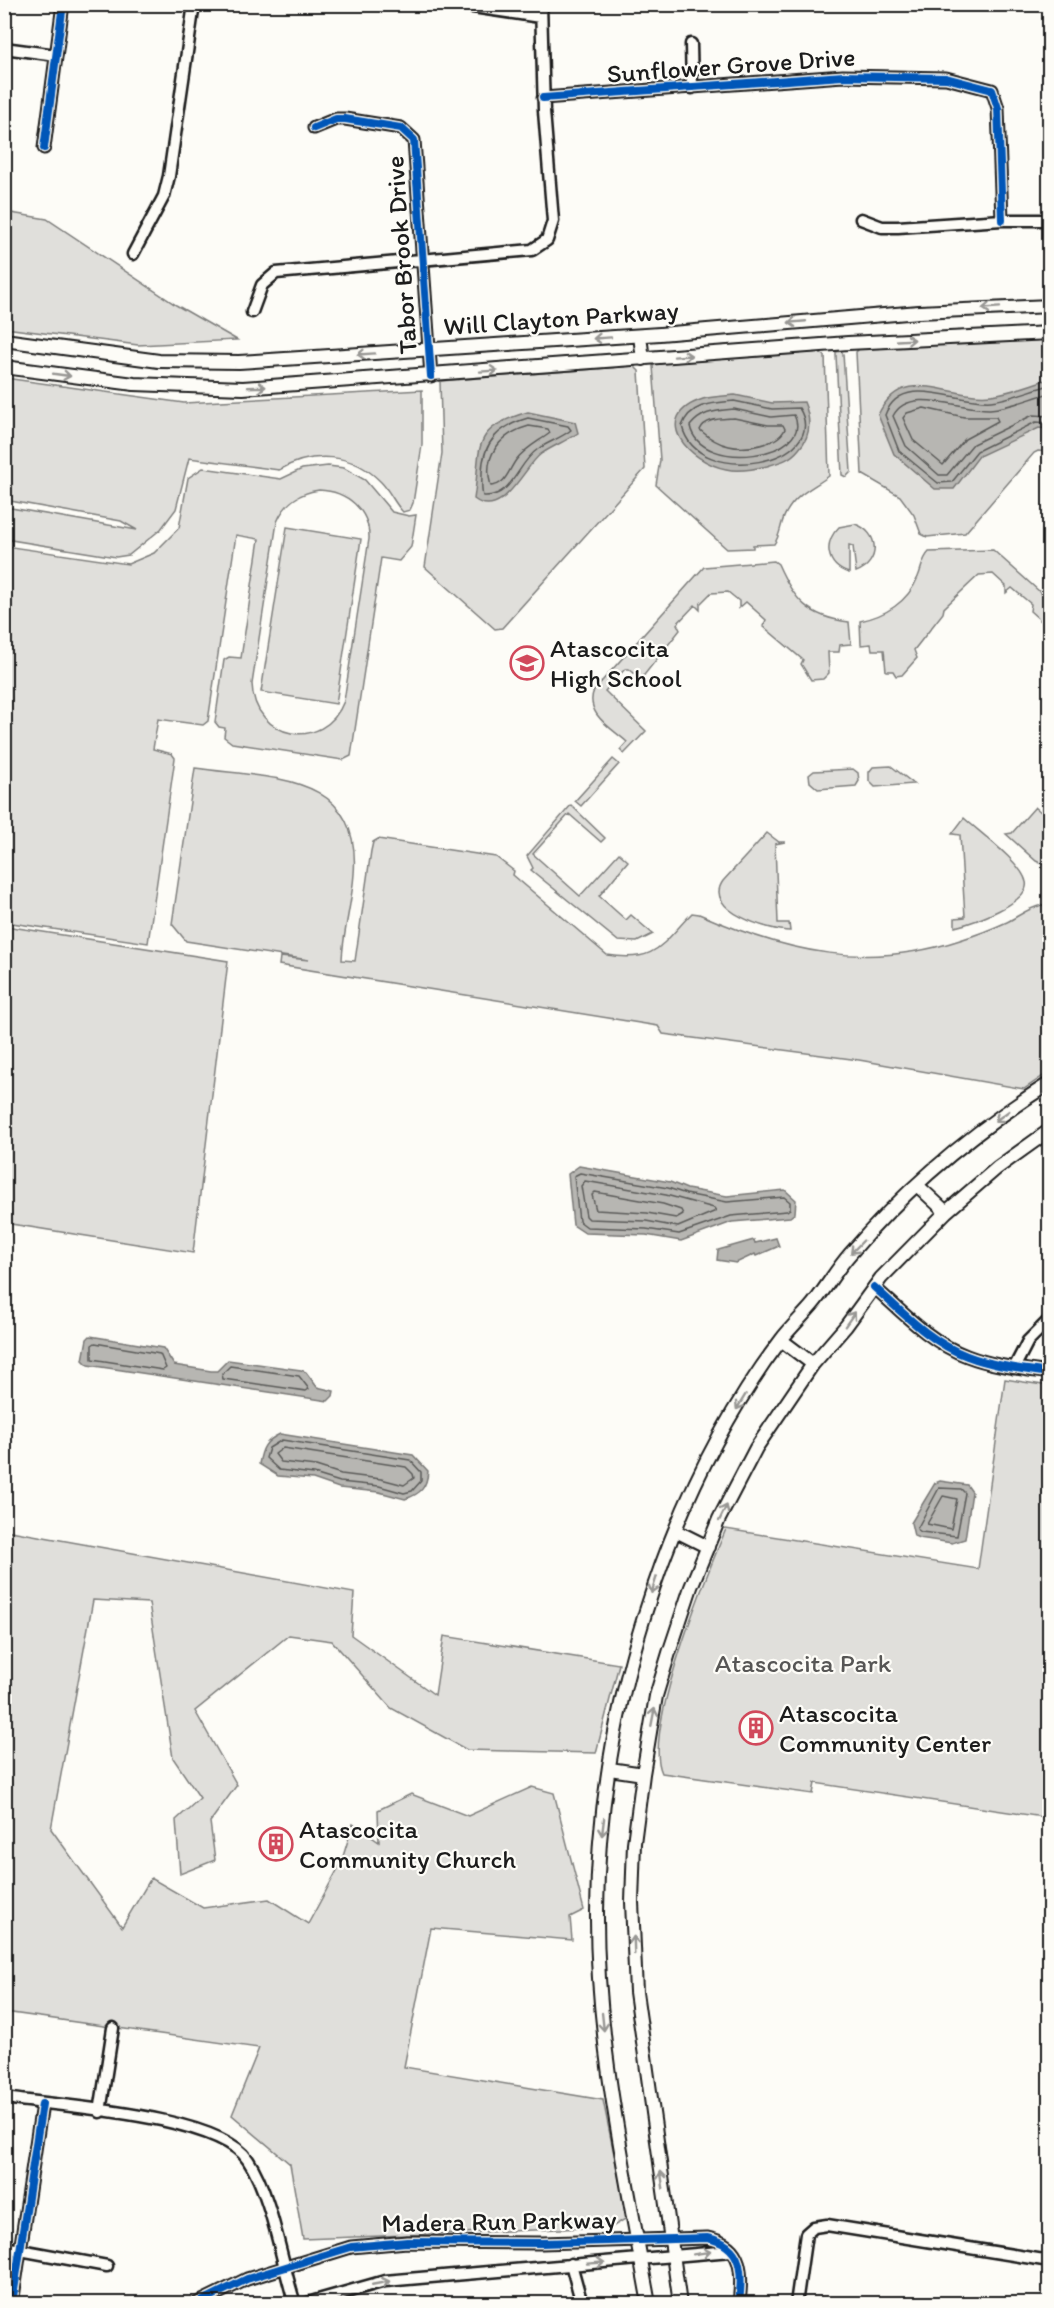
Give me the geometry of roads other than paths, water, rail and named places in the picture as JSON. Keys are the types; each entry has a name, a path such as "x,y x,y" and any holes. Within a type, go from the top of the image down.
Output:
{"main road":[{"name":"Will Clayton Parkway","path":"4,340 134,358 193,362 292,360 640,336 919,312 1050,306"},
{"name":"Will Clayton Parkway","path":"4,367 170,387 279,386 848,343 1050,333"},
{"path":"640,336 643,359"},
{"path":"649,2304 602,2020 598,1883 610,1769 628,1672 655,1581 723,1431 781,1340 815,1302 852,1252 918,1185 973,1137 1050,1083"},
{"path":"680,2304 636,1992 633,1863 643,1774 663,1674 691,1587 708,1547 756,1448 813,1364 846,1326 874,1287 946,1212 997,1168 1050,1130"},
{"path":"918,1185 946,1212"},
{"path":"781,1340 813,1364"},
{"path":"676,1531 708,1547"},
{"path":"610,1769 643,1774"}],"street":[{"path":"44,148 63,4"},
{"path":"133,254 164,196 169,177 194,4"},
{"path":"453,4 540,18"},
{"path":"252,312 262,285 276,273 532,250 547,240 553,221 543,98 541,4"},
{"path":"692,44 692,88"},
{"path":"4,48 56,55"},
{"name":"Sunflower Grove Drive","path":"543,98 843,76 946,78 992,90 998,108 1002,220"},
{"name":"Tabor Brook Drive","path":"314,128 336,119 345,119 394,126 409,133 415,150 430,376"},
{"path":"861,219 882,227 1002,220 1050,220"},
{"path":"874,1287 926,1333 966,1356 1014,1368 1050,1373"},
{"path":"1014,1368 1028,1341 1050,1319"},
{"path":"100,2112 113,2028"},
{"path":"4,2098 183,2125 223,2138 249,2161 261,2188 295,2304"},
{"path":"12,2304 42,2104"},
{"path":"796,2304 806,2234 814,2227 827,2225 1050,2261"},
{"name":"Madera Run Parkway","path":"196,2304 246,2279 351,2247 407,2242 542,2243 670,2238 716,2239 731,2252"},
{"path":"4,2247 107,2266"},
{"name":"Madera Run Parkway","path":"304,2304 385,2281 571,2264 673,2258 717,2251 731,2252"},
{"path":"731,2252 740,2264 743,2274 739,2304"},
{"path":"571,2264 582,2304"}],"water":[{"path":"1049,379 1049,429 1039,428 979,456 954,489 935,489 894,454 878,415 888,399 900,390 914,387 991,395"},
{"path":"735,395 772,403 804,402 809,427 803,444 796,453 785,460 767,466 736,470 712,465 688,449 676,427 678,417 687,407 703,399"},
{"path":"528,412 575,422 578,433 534,460 503,498 494,503 485,504 474,499 479,454 487,434 495,426"},
{"path":"579,1166 670,1182 687,1189 727,1196 785,1190 796,1200 795,1213 790,1217 732,1222 681,1241 646,1235 585,1233 573,1225 568,1174"},
{"path":"776,1238 779,1246 756,1256 755,1254 736,1263 717,1260 718,1250 754,1240 755,1243"},
{"path":"90,1336 163,1348 174,1365 211,1371 217,1371 228,1360 301,1370 306,1372 317,1387 334,1391 333,1396 328,1401 88,1365 83,1360 87,1339"},
{"path":"280,1434 413,1455 428,1471 426,1481 419,1492 405,1499 379,1492 339,1488 313,1479 278,1476 259,1464 265,1446"},
{"path":"940,1481 967,1485 972,1492 965,1539 952,1543 914,1536 911,1523 935,1483"}],"place":[{"name":"Atascocita High School","path":"527,663"},
{"name":"Atascocita Community Center","path":"756,1728"},
{"name":"Atascocita Community Church","path":"276,1844"}],"park label":[{"name":"Atascocita Park","path":"803,1663"}]}
